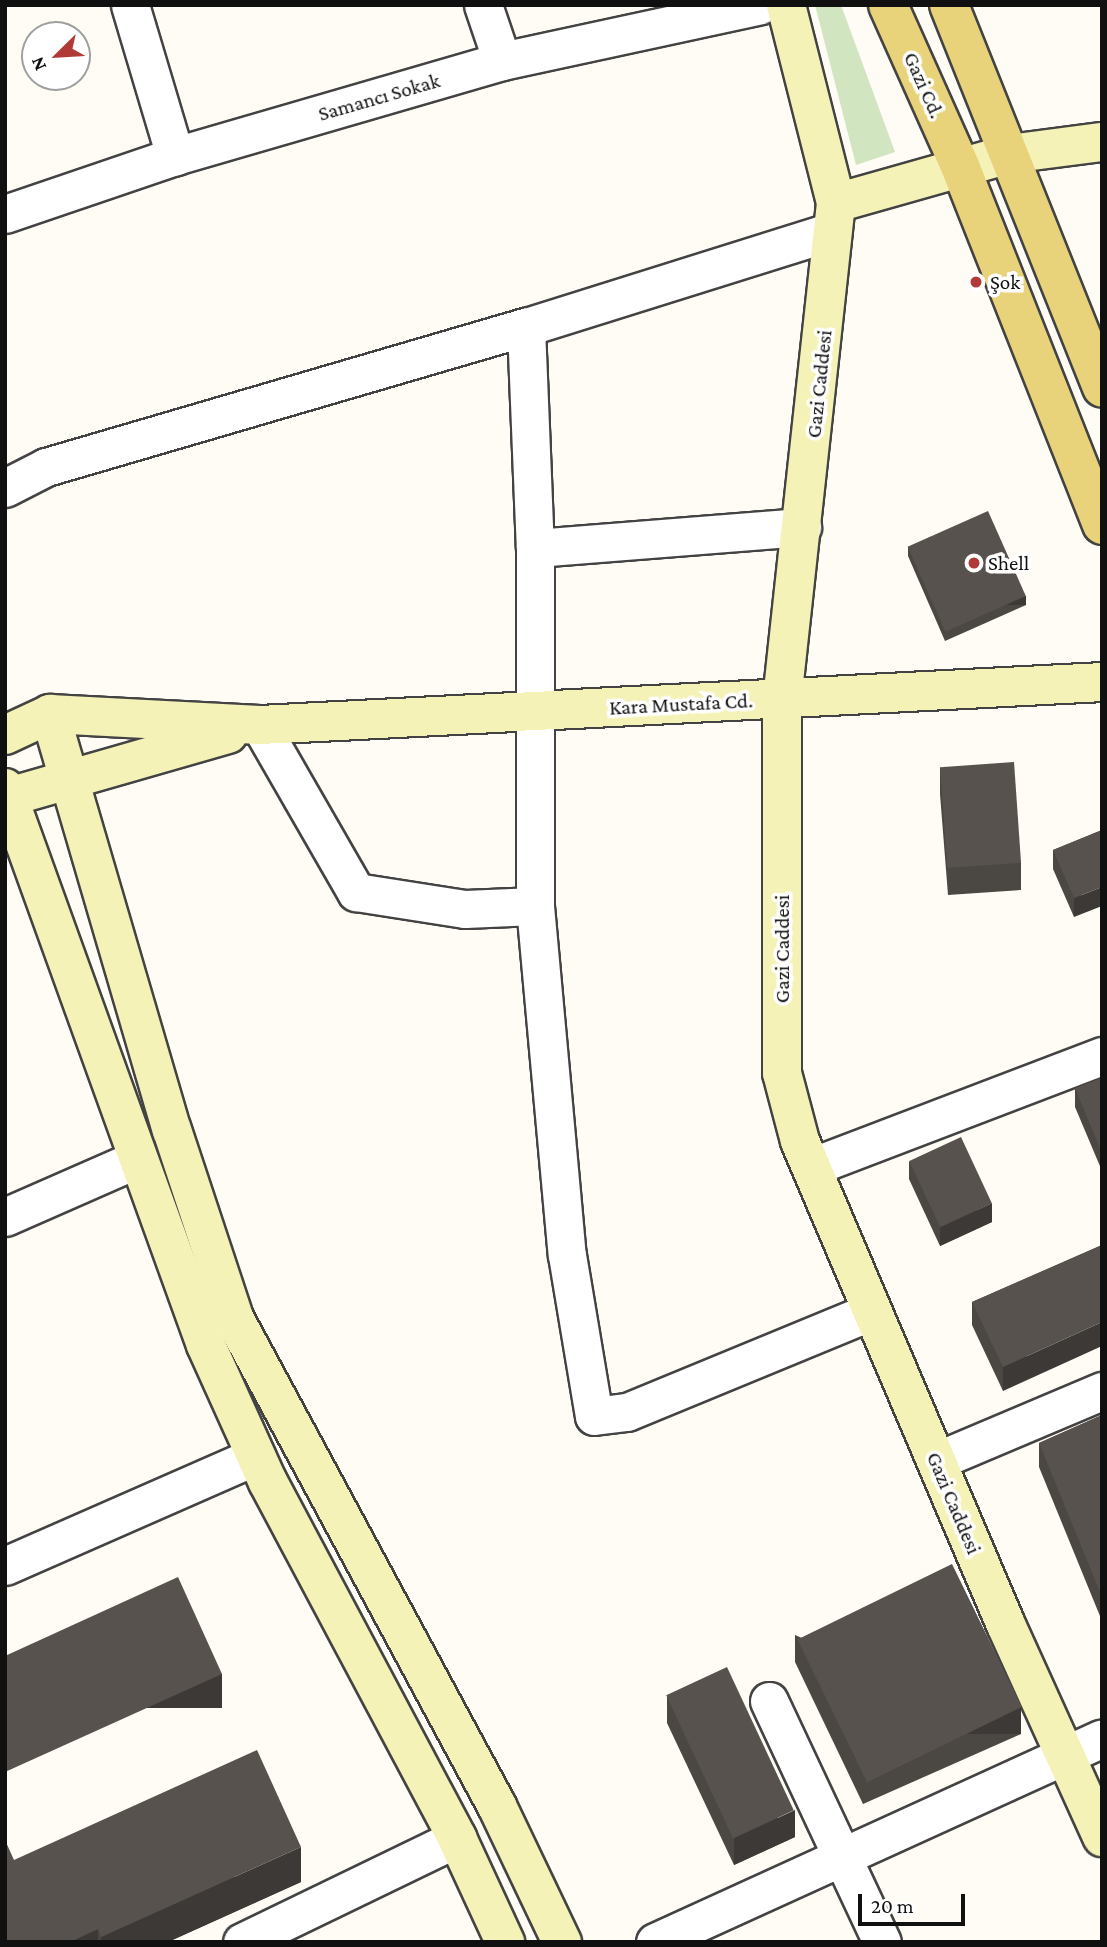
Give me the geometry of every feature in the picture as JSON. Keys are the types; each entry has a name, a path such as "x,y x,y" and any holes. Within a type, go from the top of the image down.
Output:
{"main road":[{"name":"Gazi Cd.","path":"888,5 960,166 1102,525"},
{"path":"949,5 1101,384"}],"street":[{"path":"130,5 175,156"},
{"path":"483,5 502,61"},
{"name":"Samancı Sokak","path":"5,214 175,156 502,61 760,5"},
{"name":"Gazi Caddesi","path":"786,5 834,217 782,698 782,1073 811,1167 936,1461 1102,1837"},
{"path":"5,488 46,467 526,327 834,217 960,166 1094,139"},
{"path":"526,327 536,548 535,906 567,1255 594,1416 627,1412 872,1311"},
{"path":"536,548 802,527"},
{"name":"Kara Mustafa Cd.","path":"260,725 1102,682"},
{"path":"5,735 50,714 260,725"},
{"path":"50,714 172,1130 234,1318 497,1806 562,1942"},
{"path":"260,725 356,892 465,908 535,906"},
{"path":"260,725 6,795 206,1345 256,1456 457,1838 505,1942"},
{"path":"811,1167 1102,1056"},
{"path":"5,1217 137,1159"},
{"path":"936,1461 1102,1391"},
{"path":"5,1566 256,1456"},
{"path":"769,1701 882,1942"},
{"path":"655,1942 1102,1738"},
{"path":"242,1942 457,1838"}],"green space":[{"path":"815,5 841,5 895,152 856,165"}],"building":[{"path":"988,511 1026,596 945,632 908,547"},
{"path":"1014,762 1021,863 947,868 940,767"},
{"path":"1102,830 1102,887 1074,898 1053,850"},
{"path":"1102,1078 1102,1153 1075,1088"},
{"path":"961,1137 992,1203 940,1227 909,1161"},
{"path":"1102,1245 1102,1322 1003,1367 972,1302"},
{"path":"1102,1415 1102,1597 1039,1443"},
{"path":"952,1564 1022,1707 867,1782 797,1639"},
{"path":"178,1577 222,1674 5,1772 5,1656"},
{"path":"727,1667 794,1810 733,1839 666,1695"},
{"path":"257,1750 301,1847 101,1937 98,1929 70,1942 5,1942 5,1840 14,1860"}],"place":[{"name":"Şok","path":"976,282"},
{"name":"Shell","path":"974,563"}]}
